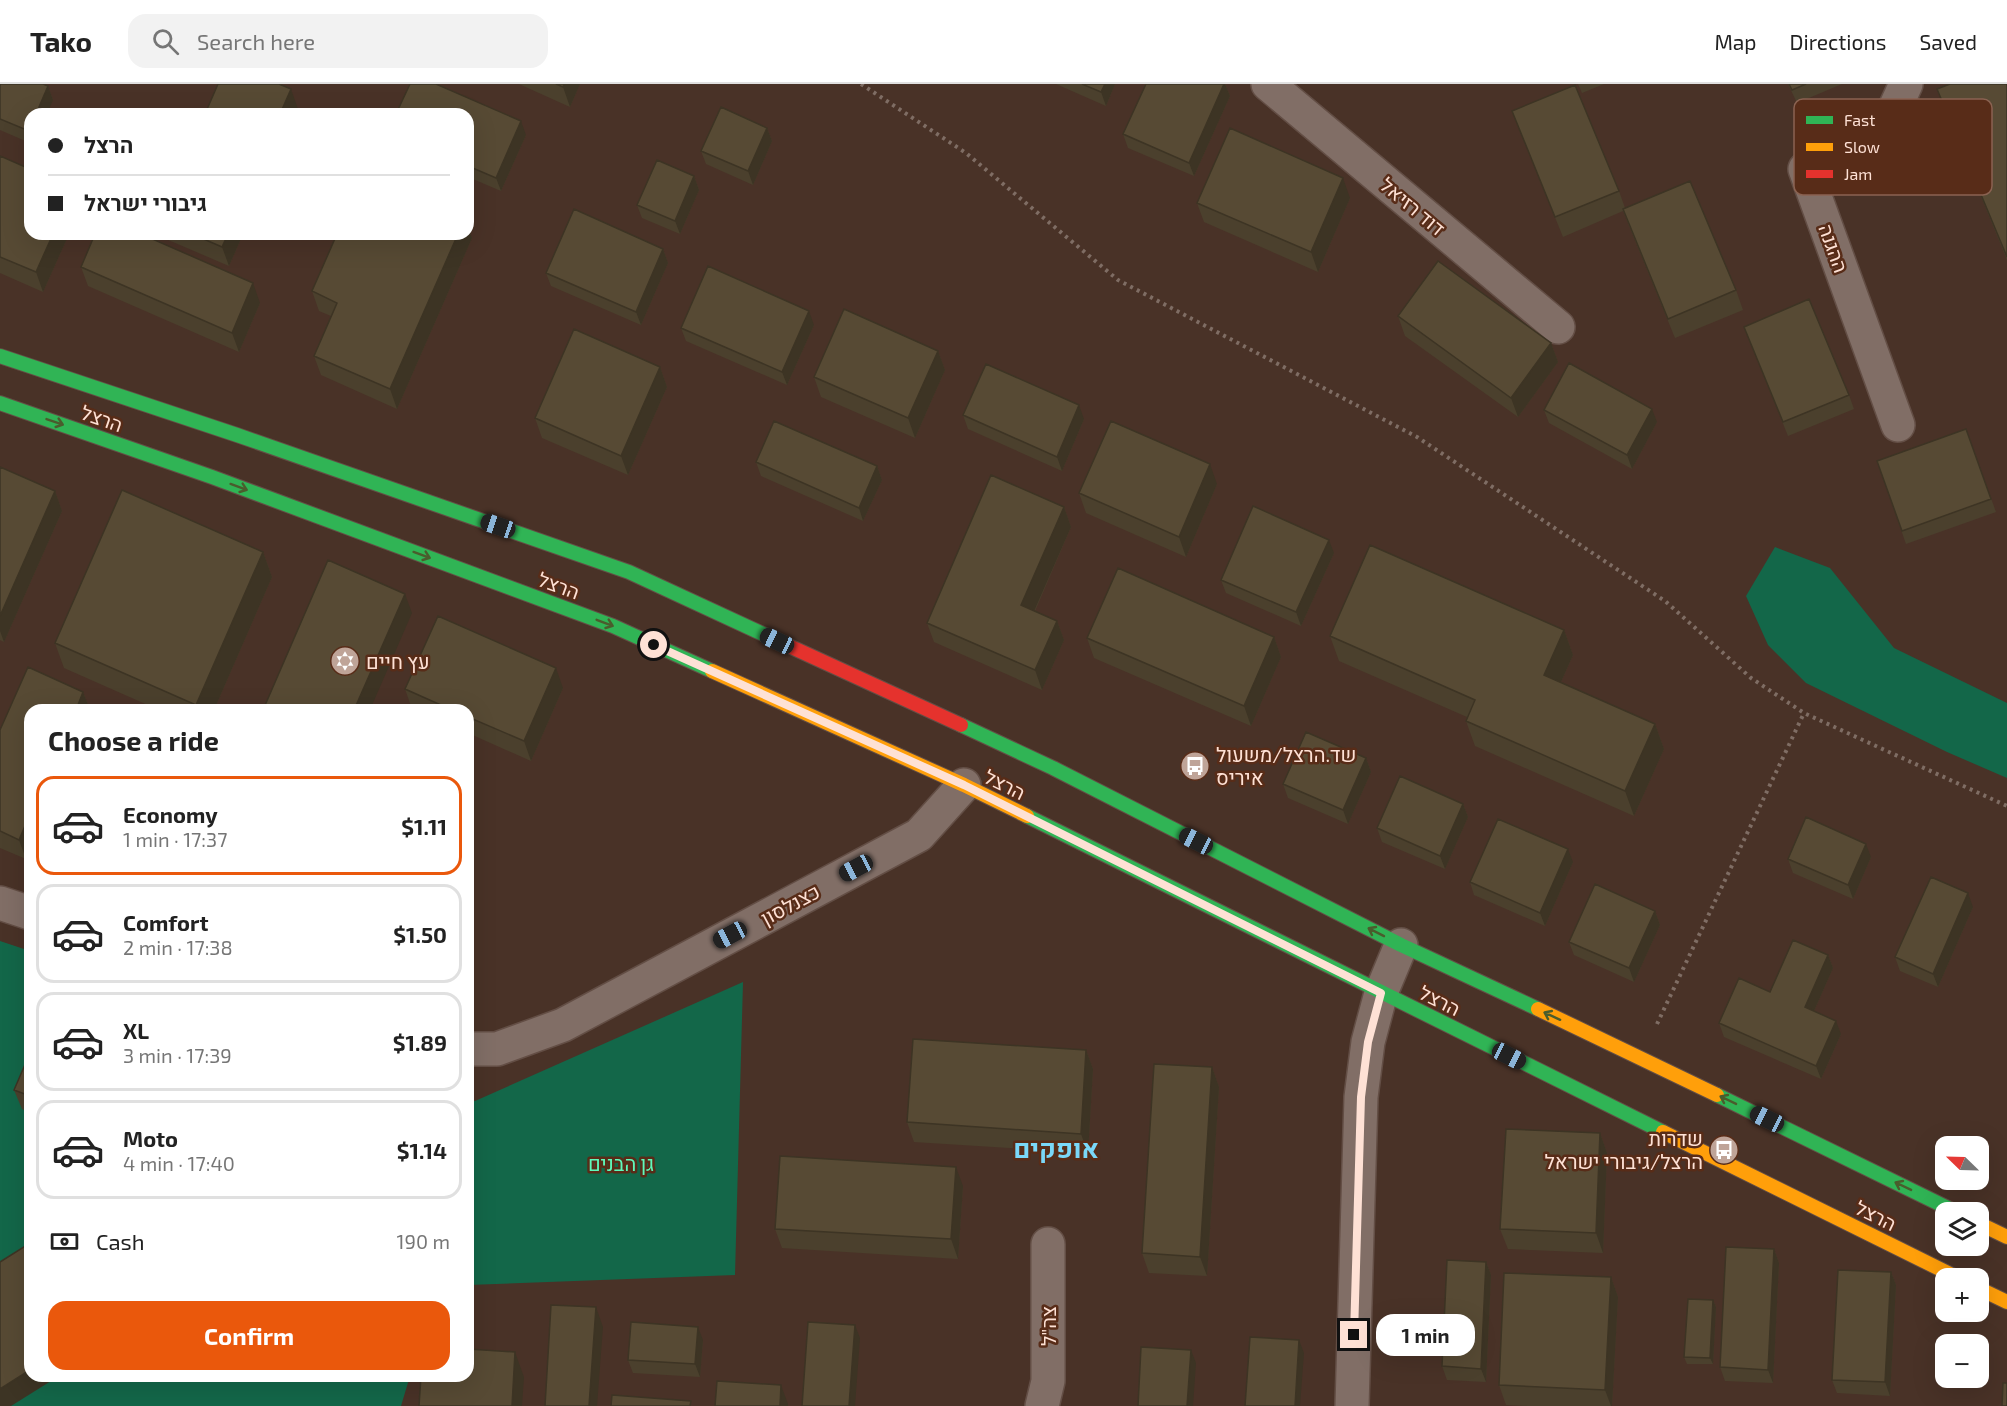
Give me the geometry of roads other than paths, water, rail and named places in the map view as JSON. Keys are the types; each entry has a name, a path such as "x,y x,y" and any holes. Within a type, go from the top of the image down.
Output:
{"main road":[{"name":"הרצל","path":"0,356 237,435 629,572 1053,768 1401,945 1641,1058 1936,1202"},
{"name":"הרצל","path":"0,403 212,477 613,626 964,785 1938,1268"},
{"path":"1989,1228 2007,1237"},
{"path":"1989,1293 2007,1302"}],"street":[{"name":"דוד רזיאל","path":"1268,84 1558,327"},
{"name":"ההגנה","path":"1899,99 1906,84"},
{"name":"ההגנה","path":"1814,195 1898,425"},
{"name":"כצנלסון","path":"474,1049 497,1049 574,1019 919,835 964,785"},
{"path":"0,903 24,911"},
{"path":"1352,1406 1361,1097 1368,1042 1381,993 1401,945"},
{"name":"צה\"ל","path":"1042,1406 1048,1381 1048,1244"}],"place":[{"name":"עץ חיים","path":"345,661"},
{"name":"שד.הרצל/משעול איריס","path":"1195,766"},
{"name":"שדרות הרצל/גיבורי ישראל","path":"1724,1150"}],"district":[{"name":"אופקים","path":"1056,1147"}],"park label":[{"name":"גן הבנים","path":"621,1163"}]}
